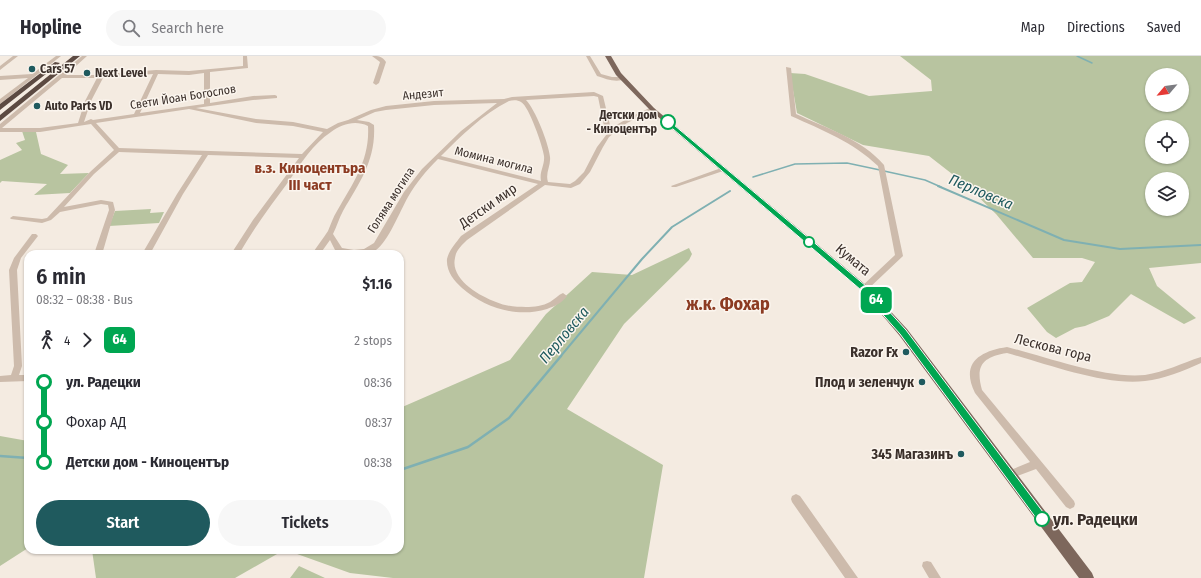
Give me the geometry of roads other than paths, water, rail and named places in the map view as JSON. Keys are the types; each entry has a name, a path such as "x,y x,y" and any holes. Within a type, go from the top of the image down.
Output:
{"highway":[{"path":"0,108 66,56"},
{"path":"0,119 77,56"}],"main road":[{"name":"Кумата","path":"608,56 622,79 652,109 864,288 903,332 1087,578"}],"street":[{"path":"0,68 16,56"},
{"path":"0,102 59,56"},
{"path":"0,127 85,56"},
{"path":"60,76 101,76 156,72 207,72 246,67 245,56"},
{"path":"374,56 381,59 383,62 376,82"},
{"path":"588,56 599,75 612,79 622,79"},
{"path":"788,68 793,115 849,141 874,157 881,165 899,256 864,288"},
{"path":"136,116 156,72"},
{"path":"207,72 207,105"},
{"path":"0,78 33,76"},
{"path":"80,124 88,101 101,76"},
{"path":"518,99 594,94 600,96 607,126 613,129"},
{"name":"Свети Йоан Богослов","path":"0,130 40,130 253,98 275,97"},
{"path":"518,99 526,103 531,112 547,155 547,167 543,180 544,182 566,186 576,184 592,165 602,141 613,129 652,109"},
{"name":"Голяма могила","path":"366,250 376,245 401,203 424,170 472,126 504,101 518,99"},
{"name":"Андезит","path":"346,122 373,111 386,108 434,103 504,101"},
{"path":"191,108 256,121 293,124 328,131"},
{"path":"91,122 118,150"},
{"path":"238,250 280,186 303,156 328,131 346,122 366,122 372,125 368,157 359,177 337,216 330,234 319,250"},
{"path":"13,218 42,221 49,220 92,173 118,150 303,156"},
{"path":"148,250 180,194 206,153"},
{"name":"Момина могила","path":"438,157 535,182 544,182"},
{"path":"674,186 724,169"},
{"name":"Детски мир","path":"544,182 464,238 455,249 451,257 450,266 454,275 472,295 493,305 516,309 540,308 551,305 563,296"},
{"path":"58,210 101,202 112,203 112,210 100,250"},
{"name":"Голяма могила","path":"330,234 339,250"},
{"path":"14,378 18,366 13,270 14,263 34,236"},
{"name":"Лескова гора","path":"1070,504 978,391 973,378 974,368 980,359 994,351 1007,350 1108,376 1144,378 1169,373 1201,360"},
{"path":"0,379 24,378"},
{"path":"1009,475 1037,464"},
{"path":"796,499 852,578"},
{"path":"927,566 935,578"}],"waterway":[{"path":"1077,56 1092,63"},
{"name":"Перловска","path":"753,177 795,164 847,163 880,170"},
{"name":"Перловска","path":"884,171 925,180 941,187"},
{"name":"Перловска","path":"938,186 1064,240 1120,249 1201,245"},
{"name":"Перловска","path":"560,357 642,259 672,227 730,191"},
{"name":"Перловска","path":"404,469 468,447 509,418 561,356"},
{"name":"Перловска","path":"0,456 24,458"}],"place":[{"name":"Cars 57","path":"32,69"},
{"name":"Next Level","path":"87,73"},
{"name":"Auto Parts VD","path":"37,106"},
{"name":"Детски дом - Киноцентър","path":"668,122"},
{"name":"Razor Fx","path":"906,352"},
{"name":"Плод и зеленчук","path":"922,382"},
{"name":"345 Магазинъ","path":"961,454"},
{"name":"ул. Радецки","path":"1042,519"}],"district":[{"name":"в.з. Киноцентъра ІІІ част","path":"310,176"},
{"name":"ж.к. Фохар","path":"728,304"}]}
